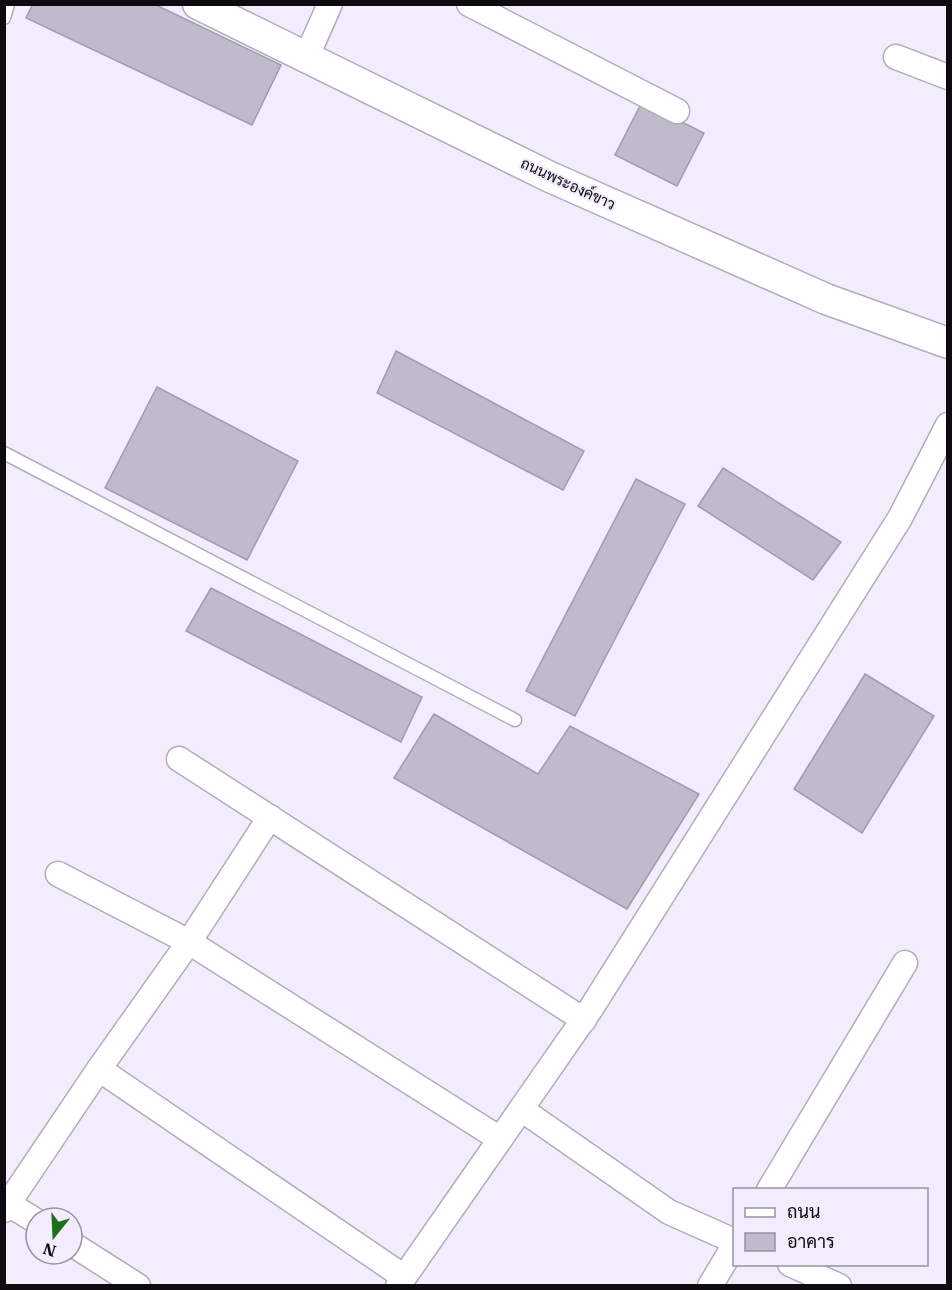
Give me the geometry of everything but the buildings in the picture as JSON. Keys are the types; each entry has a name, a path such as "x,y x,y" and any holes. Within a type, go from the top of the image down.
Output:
{"street":[{"name":"ถนนพระองค์ขาว","path":"198,4 614,205 826,299 948,344"},
{"path":"306,58 330,4"},
{"path":"469,4 677,111"},
{"path":"896,57 948,77"},
{"path":"99,1069 401,1281 584,1020 900,518 948,424"},
{"path":"179,759 584,1020"},
{"path":"24,1215 6,1205 189,942 270,817"},
{"path":"58,874 189,942 500,1139"},
{"path":"770,1188 905,963"},
{"path":"521,1109 669,1212 733,1240"},
{"path":"710,1286 733,1249"},
{"path":"84,1252 138,1286"},
{"path":"794,1266 839,1286"}],"lane":[{"path":"4,18 8,4"},
{"path":"4,453 515,720"}]}
